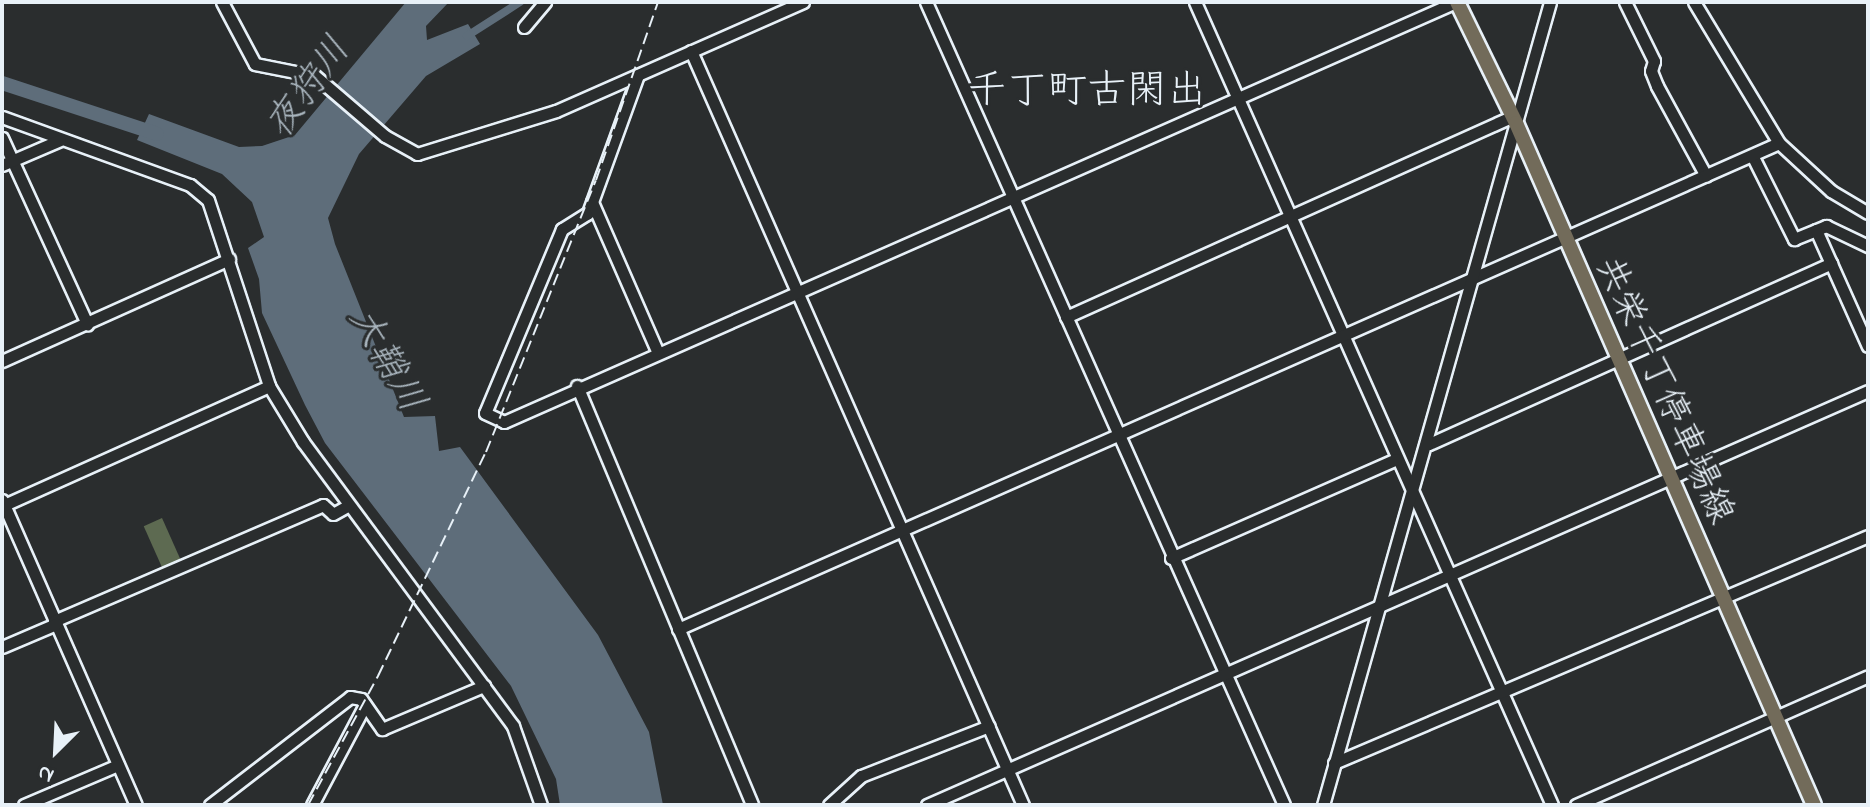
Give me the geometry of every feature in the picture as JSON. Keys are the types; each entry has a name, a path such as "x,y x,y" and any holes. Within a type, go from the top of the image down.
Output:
{"main road":[{"name":"共栄千丁停車場線","path":"1457,2 1513,120 1814,805"}],"street":[{"path":"222,2 255,64 315,76 404,151 427,153 491,127 520,124 803,2"},
{"path":"524,27 545,2"},
{"path":"926,2 1222,674 1284,805"},
{"path":"1195,2 1552,805"},
{"path":"638,75 588,213 562,229 485,413 504,422 577,386 1457,2"},
{"path":"1323,805 1429,444 1513,120 1550,2"},
{"path":"1625,2 1654,61 1651,71 1657,86 1706,176"},
{"path":"1694,2 1779,143 1831,191 1868,213"},
{"path":"691,51 799,290 1023,805"},
{"path":"2,117 199,191 215,213 252,346 269,386 349,505 513,726 541,805"},
{"path":"1066,317 1513,120"},
{"path":"2,138 15,159 87,324"},
{"path":"2,165 60,140"},
{"path":"678,629 1342,336 1472,274 1563,239 1779,143"},
{"path":"1753,157 1794,239 1826,226 1868,246"},
{"path":"592,202 657,351"},
{"path":"1816,230 1868,346"},
{"path":"2,361 229,259"},
{"path":"1429,444 1831,263"},
{"path":"136,805 114,766 3,504 269,386"},
{"path":"577,386 753,805"},
{"path":"927,805 1868,391"},
{"path":"1171,558 1396,459"},
{"path":"2,647 323,505 333,514 349,505"},
{"path":"1334,763 1501,695 1868,536"},
{"path":"1576,805 1868,676"},
{"path":"210,805 350,697 365,705 382,729 484,686"},
{"path":"312,805 365,705"},
{"path":"829,805 861,776 989,726"},
{"path":"24,805 114,766"}],"green space":[{"path":"162,518 181,560 162,568 144,526"}],"water":[{"path":"406,2 449,2 426,26 427,40 468,24 480,44 426,76 359,154 328,218 335,244 404,417 435,416 439,451 460,447 598,635 649,732 663,805 560,805 556,779 511,686 325,443 305,405 262,313 259,279 248,248 264,237 252,202 222,174 137,140 149,114 239,147 262,146 295,135"}],"waterway":[{"path":"467,36 520,2"},
{"name":"大鞘川","path":"2,83 157,134"},
{"path":"7,525 49,623"},
{"path":"53,632 110,762"},
{"path":"114,771 130,805"}],"railway":[{"path":"308,805 378,676 486,452 596,180 658,2"}],"district":[{"name":"千丁町古閑出","path":"1087,93"}],"water label":[{"name":"夜狩川","path":"310,89"}]}
